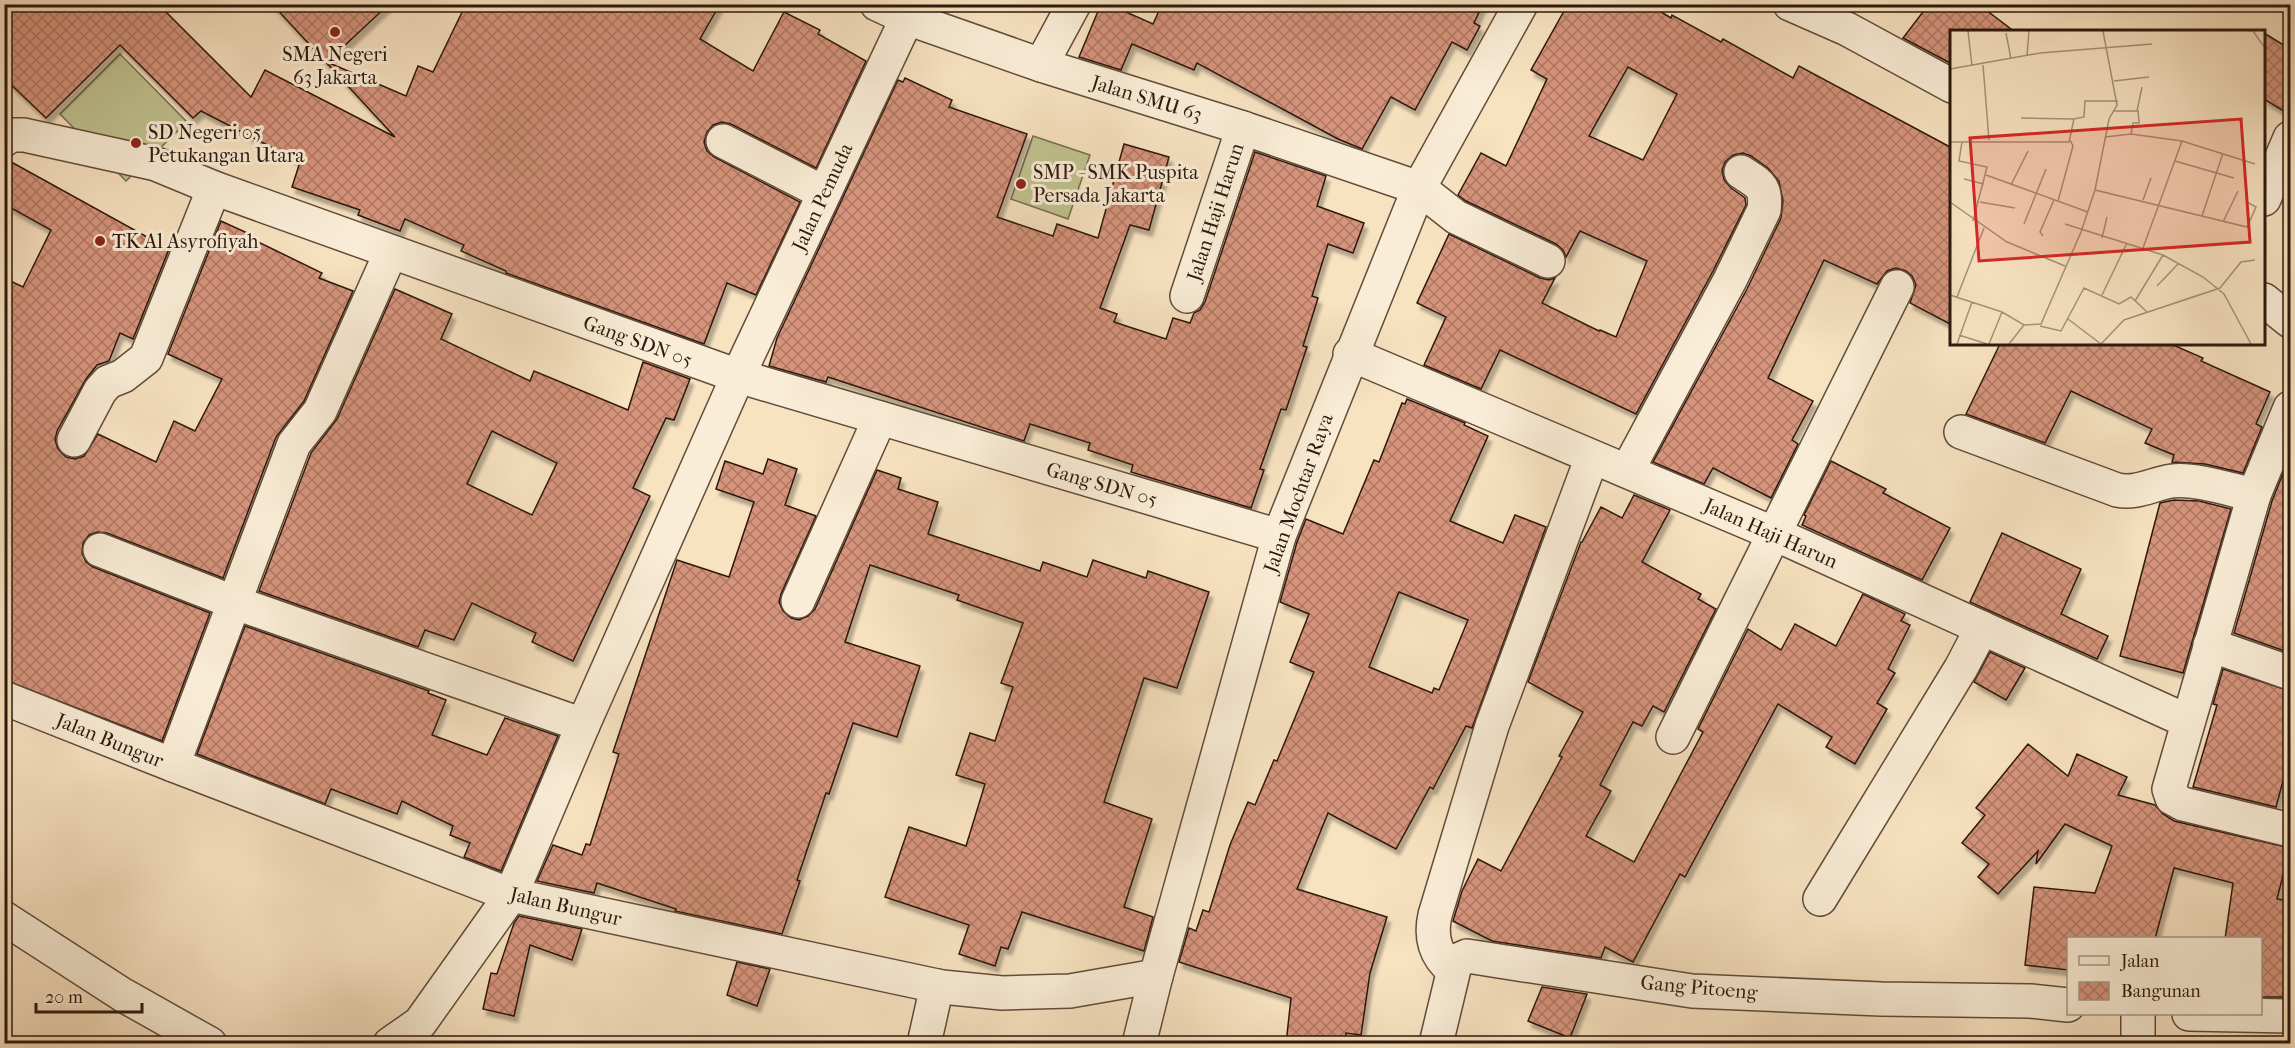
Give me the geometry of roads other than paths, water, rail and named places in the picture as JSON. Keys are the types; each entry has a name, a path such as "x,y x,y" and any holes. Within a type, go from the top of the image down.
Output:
{"street":[{"name":"Jalan SMU 63","path":"877,4 907,18 1041,65 1243,128 1419,188"},
{"path":"1041,65 1074,4"},
{"name":"Jalan Mochtar Raya","path":"1139,1044 1279,536 1350,354 1419,188 1521,4"},
{"path":"1790,4 1847,29 1950,85"},
{"name":"Jalan Pemuda","path":"390,1044 420,1023 511,895 583,725 738,376 907,18"},
{"name":"Jalan Haji Harun","path":"1187,296 1243,128"},
{"name":"Gang SDN 05","path":"4,140 16,134 63,142 156,164 214,189 738,376 1279,536"},
{"path":"2265,197 2290,138"},
{"path":"723,141 824,193"},
{"path":"1627,471 1730,280 1764,210 1766,197 1761,185 1741,172"},
{"path":"1419,188 1456,218 1548,261"},
{"path":"74,440 100,391 108,382 123,376 146,358 214,189"},
{"path":"173,765 294,444 320,411 391,252"},
{"path":"1673,737 1897,287"},
{"path":"2265,301 2290,321"},
{"name":"Jalan Haji Harun","path":"1350,354 1775,534 2187,721"},
{"path":"2290,408 2254,495 2169,789 2172,798 2183,804 2290,830"},
{"path":"798,601 880,418"},
{"path":"1961,432 2117,490 2138,491 2171,481 2254,495"},
{"path":"1436,1044 1453,970 1444,963 1433,943 1432,927 1435,915 1492,726 1592,457"},
{"path":"100,550 233,602 583,725"},
{"path":"1820,899 1961,668 1982,628"},
{"path":"2210,645 2290,673"},
{"name":"Jalan Bungur","path":"4,698 511,895 937,986 1002,993 1070,991 1156,976"},
{"path":"4,918 123,995 210,1044"},
{"name":"Gang Pitoeng","path":"1453,970 1458,960 1467,956 1692,991 1881,999 2030,1001 2067,1005"},
{"path":"924,1044 937,986"},
{"path":"2138,1015 2138,1044"},
{"path":"2240,1015 2290,1016"}],"place":[{"name":"SMA Negeri 63 Jakarta","path":"335,32"},
{"name":"SD Negeri 05 Petukangan Utara","path":"136,143"},
{"name":"SMP - SMK Puspita Persada Jakarta","path":"1021,184"},
{"name":"TK Al Asyrofiyah","path":"100,241"}]}
